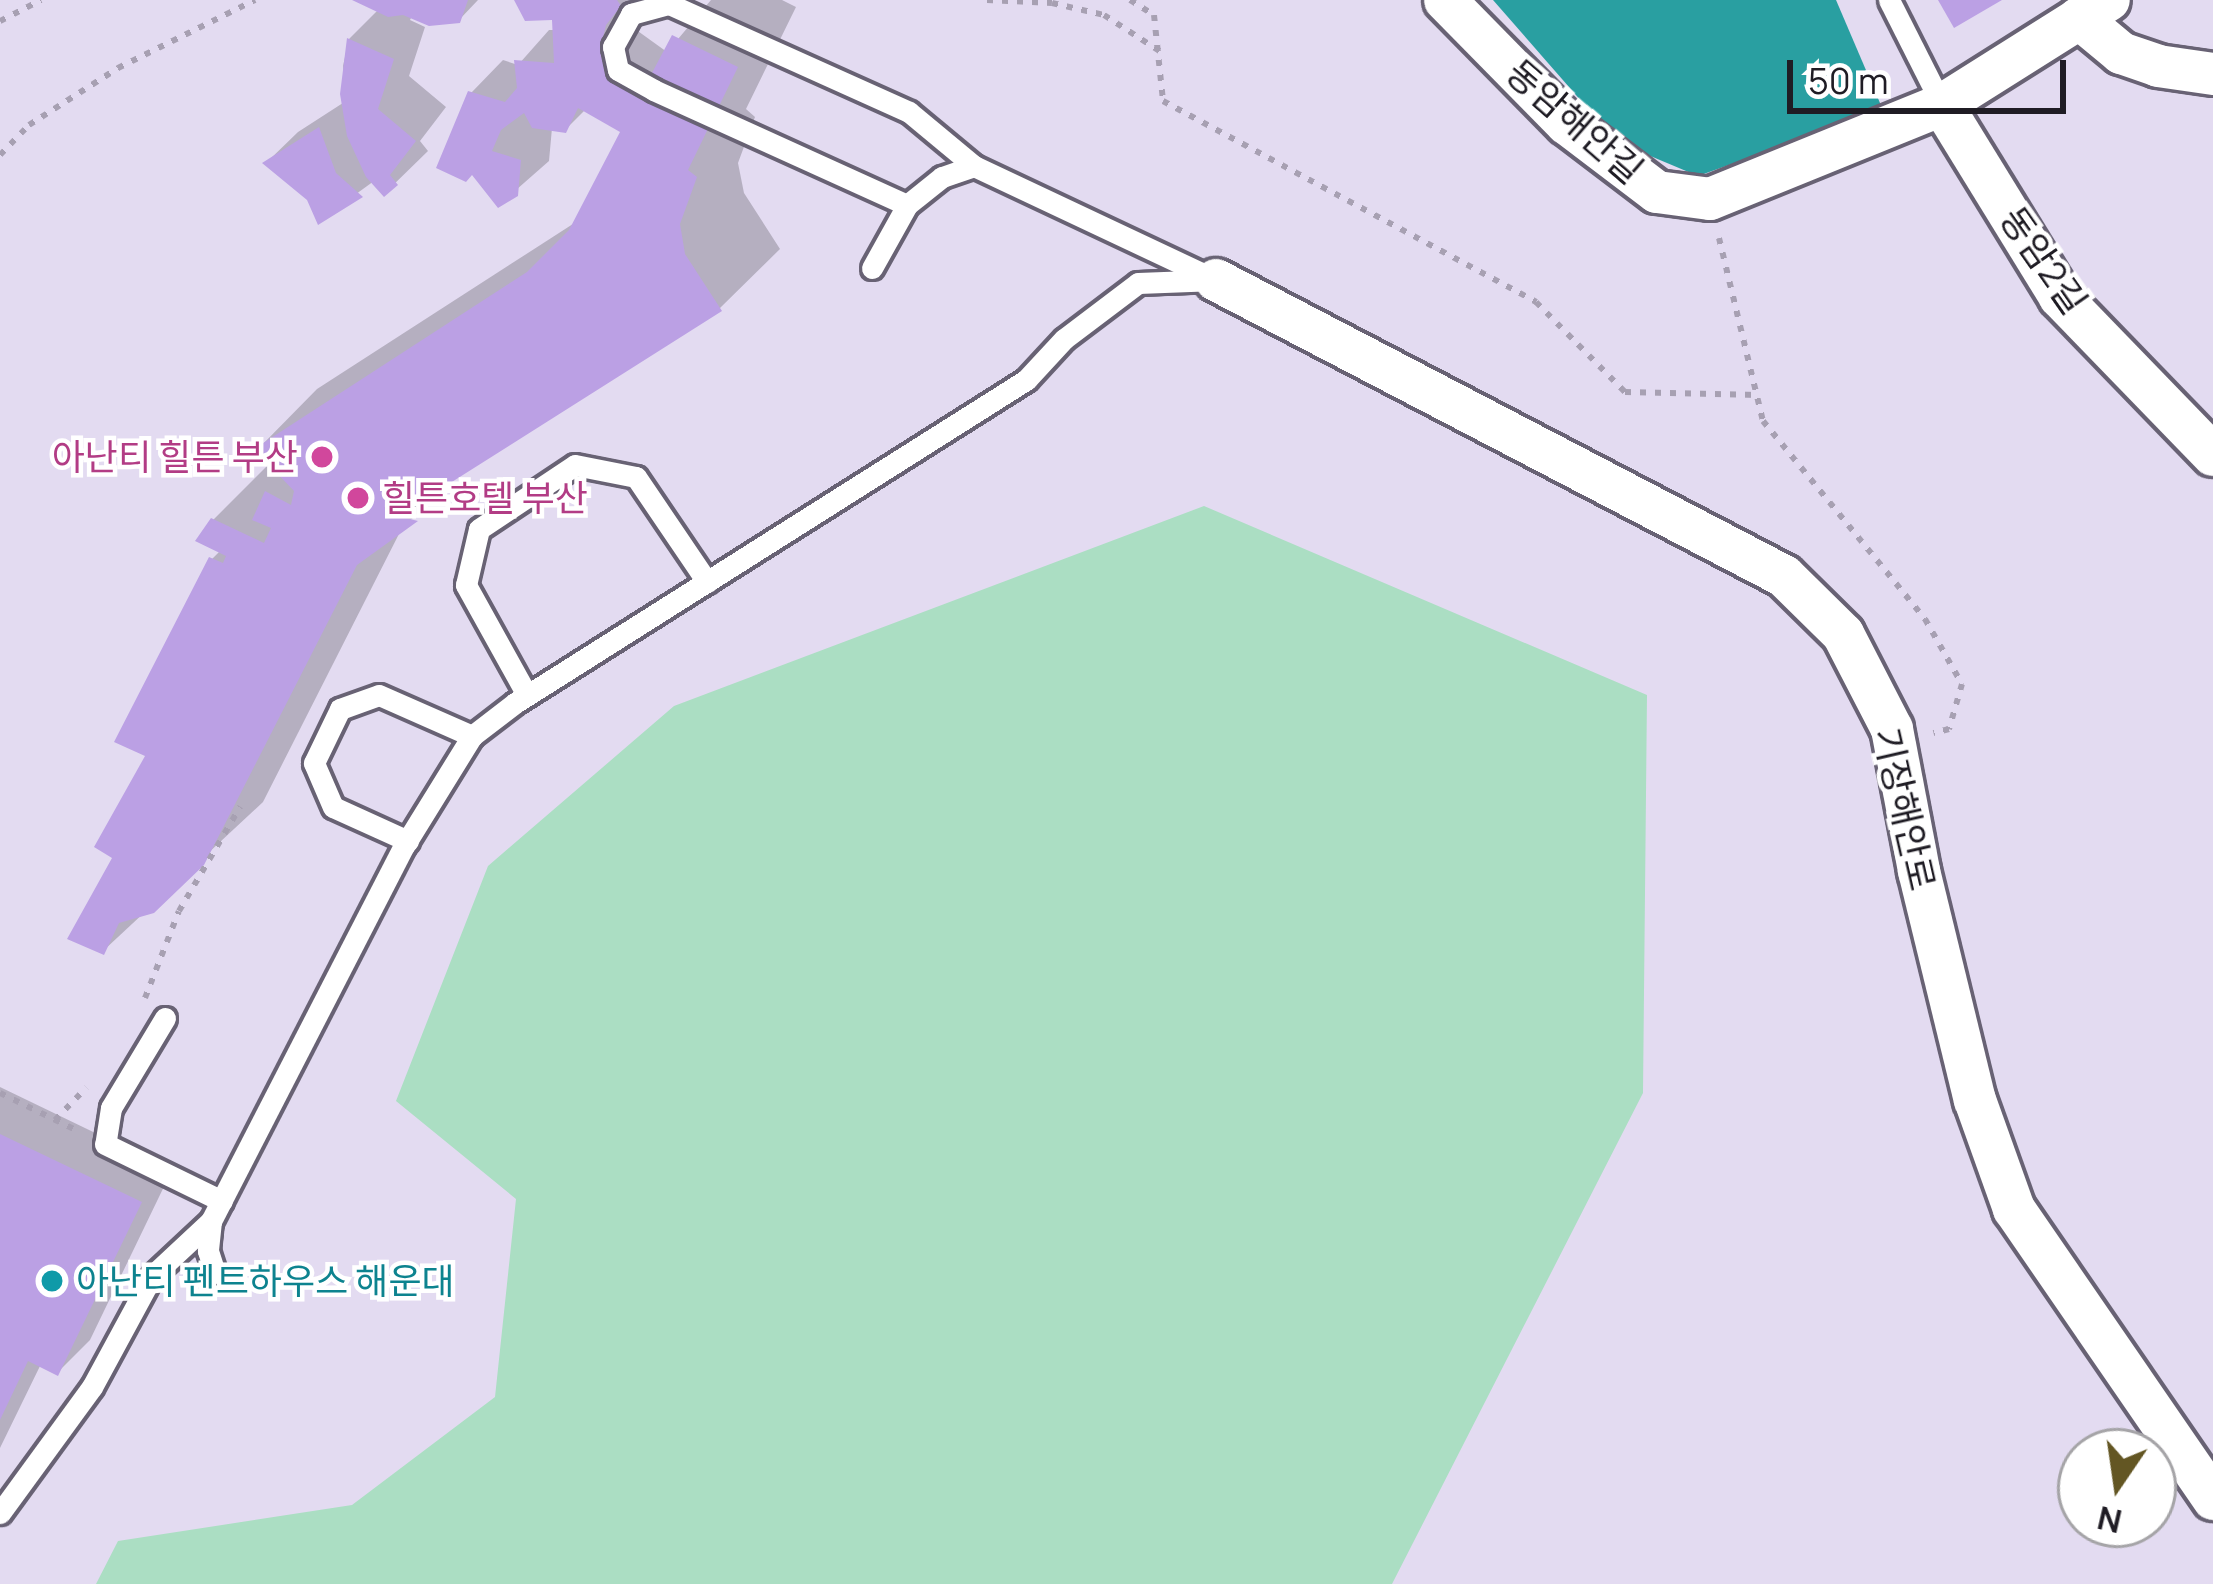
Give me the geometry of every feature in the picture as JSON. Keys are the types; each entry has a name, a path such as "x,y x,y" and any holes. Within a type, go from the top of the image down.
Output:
{"street":[{"name":"동암해안길","path":"1445,0 1584,137 1658,192 1710,199"},
{"path":"1710,199 1942,105 2094,9 2121,53 2213,74"},
{"name":"동암2길","path":"1942,105 2060,297 2213,455"},
{"name":"기장해안로","path":"1216,280 1784,576 1843,634 1892,729 1919,871 1975,1100 2014,1208 2213,1499"}],"lane":[{"path":"1889,0 1942,105"},
{"path":"907,206 618,70 613,46 631,14 669,4 909,112 974,166 1216,280"},
{"path":"872,268 907,206 942,178 974,166"},
{"path":"215,1273 208,1252 217,1211 408,841 472,736 527,695 1026,380 1064,339 1138,283 1216,280"},
{"path":"527,695 466,586 478,529 575,465 637,477 707,582"},
{"path":"408,841 334,807 314,763 340,709 380,695 472,736"},
{"path":"165,1018 111,1108 105,1144 217,1211"},
{"path":"0,1513 92,1387 152,1276 217,1211"}],"path":[{"path":"0,21 40,0"},
{"path":"0,154 29,125 118,68 255,0"},
{"path":"987,0 1052,3 1104,15 1161,52"},
{"path":"1130,0 1154,15 1163,101 1536,302 1625,392 1760,395"},
{"path":"1710,199 1763,421 1925,619 1962,684 1949,729"},
{"path":"142,1004 179,911 240,807"},
{"path":"55,1120 92,1083"},
{"path":"0,1093 105,1144"}],"shaded area":[{"path":"1493,0 1836,0 1883,110 1698,176 1617,142"},
{"path":"1204,506 1647,695 1643,1093 1392,1584 96,1584 118,1541 352,1505 495,1397 516,1199 396,1101 488,866 674,706"}],"building":[{"path":"352,0 468,0 460,23 429,26 403,15 388,17"},
{"name":"힐튼호텔 부산","path":"514,0 617,0 621,6 606,25 600,50 613,72 643,90 672,35 738,67 688,170 697,177 680,224 685,254 722,311 398,516 418,521 357,565 204,865 154,913 119,923 104,955 67,939 112,858 94,847 145,756 114,742 209,557 223,563 226,556 195,541 211,518 264,543 271,528 252,520 265,491 291,505 294,491 254,449 527,272 569,230 620,132 578,108 566,133 532,128 524,113 501,130 492,151 521,160 518,196 498,208 472,175 466,182 436,168 468,91 505,102 517,88 514,60 554,63 552,20 525,21"},
{"path":"1938,0 2002,0 1954,28"},
{"path":"347,38 394,59 378,109 416,141 390,175 398,185 384,197 366,177 347,136 340,94"},
{"path":"319,127 336,173 363,197 318,225 307,200 262,163"},
{"name":"아난티 펜트하우스 해운대","path":"0,1134 142,1202 58,1376 28,1361 0,1420"}],"place":[{"name":"아난티 힐튼 부산","path":"322,457"},
{"name":"힐튼호텔 부산","path":"358,498"},
{"name":"아난티 펜트하우스 해운대","path":"52,1281"}]}
